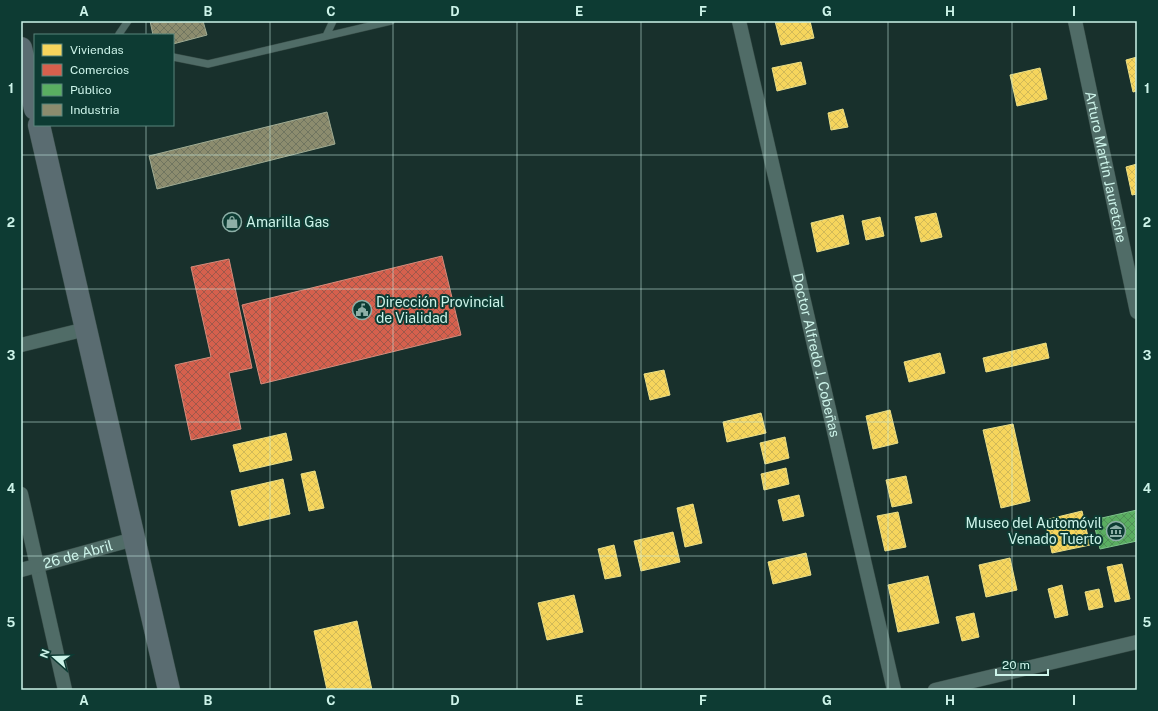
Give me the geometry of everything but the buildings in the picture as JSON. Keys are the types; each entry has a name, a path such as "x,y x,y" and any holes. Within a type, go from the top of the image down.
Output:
{"highway":[{"path":"24,49 34,104"},
{"path":"39,126 169,690"}],"street":[{"name":"Doctor Alfredo J. Cobeñas","path":"739,21 894,690"},
{"name":"Arturo Martín Jauretche","path":"1075,21 1137,310"},
{"path":"21,345 86,329"},
{"path":"21,494 65,690"},
{"name":"26 de Abril","path":"21,570 134,539"},
{"path":"935,690 1137,642"}],"lane":[{"path":"120,34 128,21"},
{"path":"326,36 333,21"},
{"path":"174,57 208,64 391,21"}],"place":[{"name":"Amarilla Gas","path":"232,222"},
{"name":"Dirección Provincial de Vialidad","path":"362,310"},
{"name":"Museo del Automóvil Venado Tuerto","path":"1116,531"}]}
